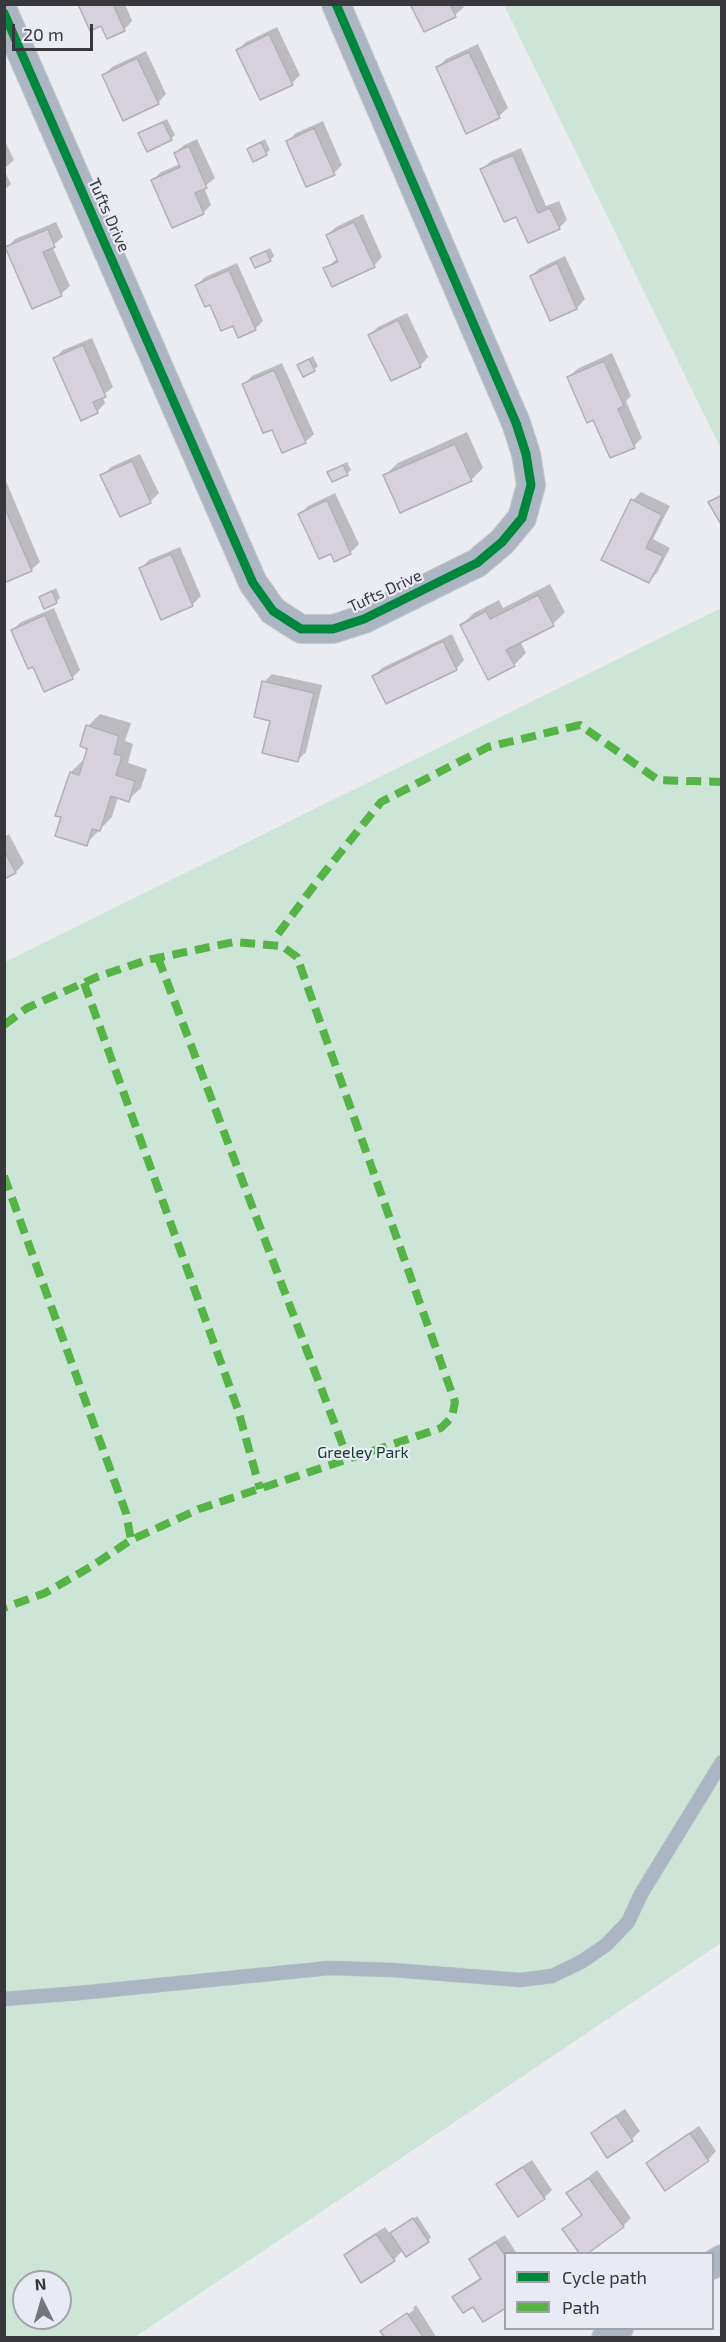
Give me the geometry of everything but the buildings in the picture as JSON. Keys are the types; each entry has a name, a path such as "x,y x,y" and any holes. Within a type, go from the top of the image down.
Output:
{"street":[{"name":"Tufts Drive","path":"4,13 253,583 273,611 301,628 333,629 364,619 477,563 502,542 522,518 531,485 526,454 516,423 336,4"}],"lane":[{"path":"4,1999 329,1968 393,1970 520,1980 552,1976 581,1962 606,1945 627,1922 641,1894 722,1761"}],"green space":[{"path":"504,5 721,5 721,449"},
{"name":"Greeley Park","path":"721,608 721,1943 135,2337 5,2338 5,962"}],"marked path":[{"path":"278,934 381,802 488,747 580,725 658,780 722,782"},
{"path":"4,1025 27,1008 97,977 147,960 234,942 282,946 297,957 455,1402 452,1417 441,1428 199,1509 131,1540 45,1593 4,1608"},
{"path":"158,958 348,1459"},
{"path":"84,983 238,1410 260,1489"},
{"path":"4,1176 126,1513 131,1540"}],"cycle path":[{"path":"4,13 253,583 273,611 301,629 333,629 364,619 477,563 502,542 522,518 531,485 526,454 516,423 336,4"}]}
